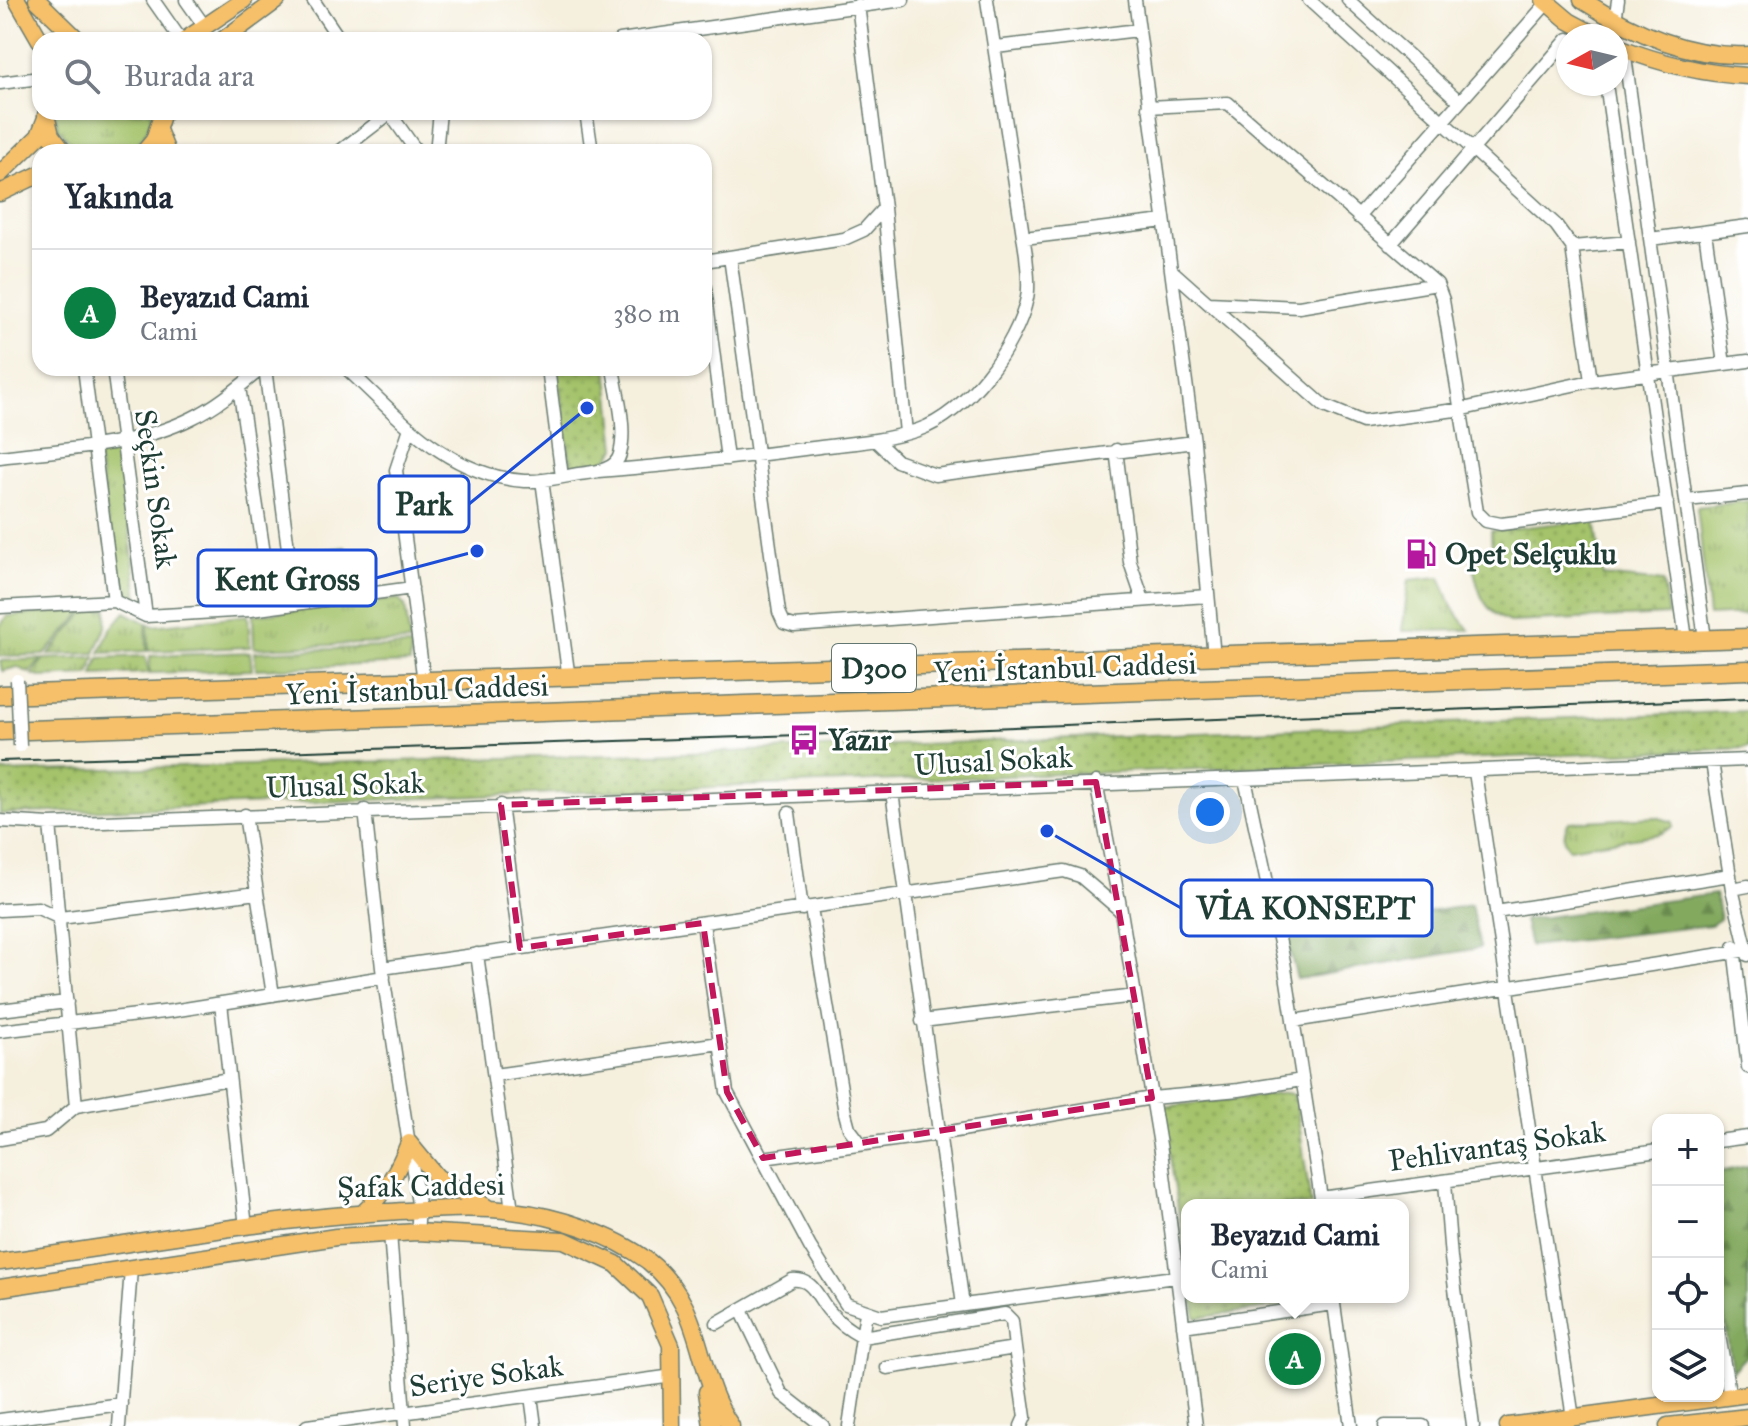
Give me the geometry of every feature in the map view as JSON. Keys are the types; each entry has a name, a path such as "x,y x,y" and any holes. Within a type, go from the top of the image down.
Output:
{"highway":[{"name":"Yeni İstanbul Caddesi","path":"0,695 569,679 1748,638"},
{"name":"Yeni İstanbul Caddesi","path":"0,731 1748,670"}],"main road":[{"path":"17,0 35,32"},
{"path":"37,0 70,32"},
{"path":"197,32 244,0"},
{"path":"234,32 277,0"},
{"path":"1582,0 1615,21 1666,43 1728,56 1748,55"},
{"path":"1545,1 1564,24"},
{"path":"1628,50 1695,71 1748,76"},
{"path":"0,174 39,136 44,120"},
{"path":"47,120 51,135 58,144"},
{"path":"149,144 161,120"},
{"path":"158,130 164,144"},
{"path":"0,193 32,178"},
{"path":"362,1214 379,1199 397,1172 409,1143 437,1177 453,1190 493,1210"},
{"name":"Şafak Caddesi","path":"0,1262 362,1214 419,1210 512,1210 601,1235 648,1261 682,1297 731,1426"},
{"name":"Şafak Caddesi","path":"0,1288 336,1237 417,1232 564,1240 616,1264 650,1296 671,1345 672,1426"},
{"path":"700,1348 712,1426"},
{"path":"673,1376 684,1426"},
{"path":"1730,1397 1748,1383"},
{"path":"1508,1426 1748,1394"},
{"path":"1668,1426 1745,1420"}],"street":[{"path":"153,0 177,32"},
{"path":"186,0 205,27"},
{"path":"313,0 335,32"},
{"path":"783,0 785,16"},
{"path":"675,32 785,16 811,6 903,0"},
{"path":"355,376 431,448 468,467 523,481 875,440 920,430 950,411 989,374 1014,335 1027,296 1024,238 987,0"},
{"path":"1135,0 1194,442 1214,657"},
{"path":"1309,0 1556,225 1572,247 1591,381"},
{"path":"1348,0 1459,101"},
{"path":"1615,21 1618,0"},
{"path":"1358,217 1545,1"},
{"path":"858,5 884,208 906,433"},
{"path":"996,47 1138,30"},
{"path":"1390,245 1556,52"},
{"path":"0,83 32,79"},
{"path":"1608,96 1686,639"},
{"path":"1628,96 1705,639"},
{"path":"1148,107 1228,103 1437,284 1443,300 1463,409 1477,512 1486,521 1501,524 1667,503"},
{"path":"349,144 380,120"},
{"path":"394,120 411,144"},
{"path":"437,144 439,120"},
{"path":"587,120 591,144"},
{"path":"712,260 844,239 864,230 884,208"},
{"path":"1024,238 1164,221"},
{"path":"1650,239 1748,226"},
{"path":"1705,232 1724,364"},
{"path":"1572,247 1629,242"},
{"path":"730,257 779,612 788,625 1207,596"},
{"path":"1171,270 1324,406 1344,417 1363,422 1463,409 1591,381 1748,361"},
{"path":"1208,303 1299,307 1437,284"},
{"path":"712,342 727,459"},
{"name":"Seçkin Sokak","path":"85,376 114,601"},
{"name":"Seçkin Sokak","path":"114,376 146,616"},
{"path":"0,457 95,446 191,419 253,376"},
{"path":"265,376 295,604"},
{"path":"549,376 562,477"},
{"path":"598,471 615,465 620,456 622,432 614,376"},
{"path":"239,387 272,607"},
{"path":"410,428 396,470 424,682"},
{"path":"875,440 897,461 935,475 1194,442"},
{"path":"1116,450 1130,562 1143,600"},
{"path":"542,480 569,679"},
{"path":"1686,500 1748,494"},
{"path":"0,607 114,601 146,616 272,607 412,588"},
{"path":"17,680 20,746"},
{"name":"Ulusal Sokak","path":"0,821 50,824 1096,782 1475,772 1748,760"},
{"path":"1293,1021 1748,952 1744,924 1731,882 1712,762"},
{"path":"1475,772 1573,1418"},
{"path":"1245,779 1293,1021 1322,1199"},
{"path":"1096,782 1152,1098 1196,1426"},
{"path":"892,792 909,894 922,1021 963,1305"},
{"path":"501,805 520,948"},
{"path":"365,810 383,972 419,1210 417,1232"},
{"path":"789,813 845,1113 849,1128 861,1144"},
{"path":"245,815 273,995"},
{"path":"50,824 76,1106"},
{"path":"0,1031 273,995 477,954 1064,871 1080,876 1121,911"},
{"path":"1496,912 1731,882 1748,886"},
{"path":"0,910 38,908 60,918 257,893"},
{"path":"703,923 727,1092 846,1304 881,1316 1175,1277"},
{"path":"1744,924 1733,952 1748,1067"},
{"path":"477,954 512,1210"},
{"path":"922,1021 1135,996"},
{"path":"0,1010 67,1002"},
{"path":"221,1003 246,1227"},
{"path":"494,1075 720,1043"},
{"path":"0,1139 46,1131 76,1106 229,1079"},
{"path":"763,1158 938,1134 1152,1098 1239,1090 1302,1080"},
{"path":"1724,1140 1748,1137"},
{"name":"Pehlivantaş Sokak","path":"1328,1199 1342,1192 1445,1182 1652,1152"},
{"path":"1445,1182 1451,1258 1473,1426"},
{"path":"390,1233 404,1420"},
{"path":"0,1255 25,1259"},
{"path":"119,1426 131,1269"},
{"path":"717,1323 792,1280 802,1279 813,1287 827,1310 843,1326 862,1337 1005,1314 1012,1321 1025,1417 1021,1426"},
{"path":"0,1296 26,1285"},
{"path":"1183,1326 1316,1303"},
{"path":"1333,1303 1351,1426"},
{"path":"741,1310 781,1393 823,1426"},
{"path":"849,1426 866,1313"},
{"path":"887,1368 1015,1348"},
{"path":"1724,1364 1730,1397"},
{"name":"Seriye Sokak","path":"307,1426 404,1420 531,1396 673,1376"},
{"path":"531,1396 535,1426"},
{"path":"0,1420 121,1404"},
{"path":"1385,1426 1423,1426"}],"highlighted area":[{"path":"1096,782 1152,1098 763,1158 727,1092 703,923 520,948 501,805"}],"green space":[{"path":"56,120 150,120 137,144 72,144 58,128"},
{"path":"558,376 608,376 616,448 597,466 571,466"},
{"path":"120,453 138,599 135,602 119,597 98,456"},
{"path":"1748,501 1748,614 1709,616 1697,507"},
{"path":"1595,519 1603,576 1663,582 1668,615 1510,622 1485,603 1471,553 1492,551 1491,531"},
{"path":"345,547 354,587 304,595 298,554"},
{"path":"1440,577 1452,607 1469,630 1402,631 1409,580"},
{"path":"398,599 405,606 410,642 254,648 253,615"},
{"path":"107,609 106,627 95,653 48,655 87,610"},
{"path":"85,610 44,655 0,656 0,626 7,616"},
{"path":"125,612 146,623 147,651 100,653 110,630"},
{"path":"248,615 250,647 149,651 148,623 153,626"},
{"path":"411,646 410,663 256,669 254,652"},
{"path":"250,652 252,670 150,673 150,656"},
{"path":"145,656 149,673 93,675 99,658"},
{"path":"95,657 89,675 39,677 32,674 44,659"},
{"path":"42,659 29,673 18,667 2,671 0,661"},
{"path":"1748,711 1748,748 0,814 0,772 724,752"},
{"path":"1656,817 1673,822 1673,827 1659,834 1569,848 1565,842 1569,822"},
{"path":"1715,894 1720,919 1711,925 1530,946 1524,920"},
{"path":"1471,905 1480,948 1297,979 1286,936"},
{"path":"1288,1093 1295,1096 1310,1199 1181,1199 1181,1226 1162,1107"},
{"path":"1748,1166 1748,1354 1732,1371 1724,1315 1724,1171"},
{"path":"1193,1303 1302,1303 1196,1318"}],"tram line":[{"path":"0,761 864,733 1748,698"}],"place":[{"name":"Park","path":"587,408"},
{"name":"Kent Gross","path":"477,551"},
{"name":"Opet Selçuklu","path":"1421,554"},
{"name":"Yazır","path":"804,740"},
{"name":"VİA KONSEPT","path":"1047,831"},
{"name":"Beyazıd Cami","path":"1295,1359"}]}
